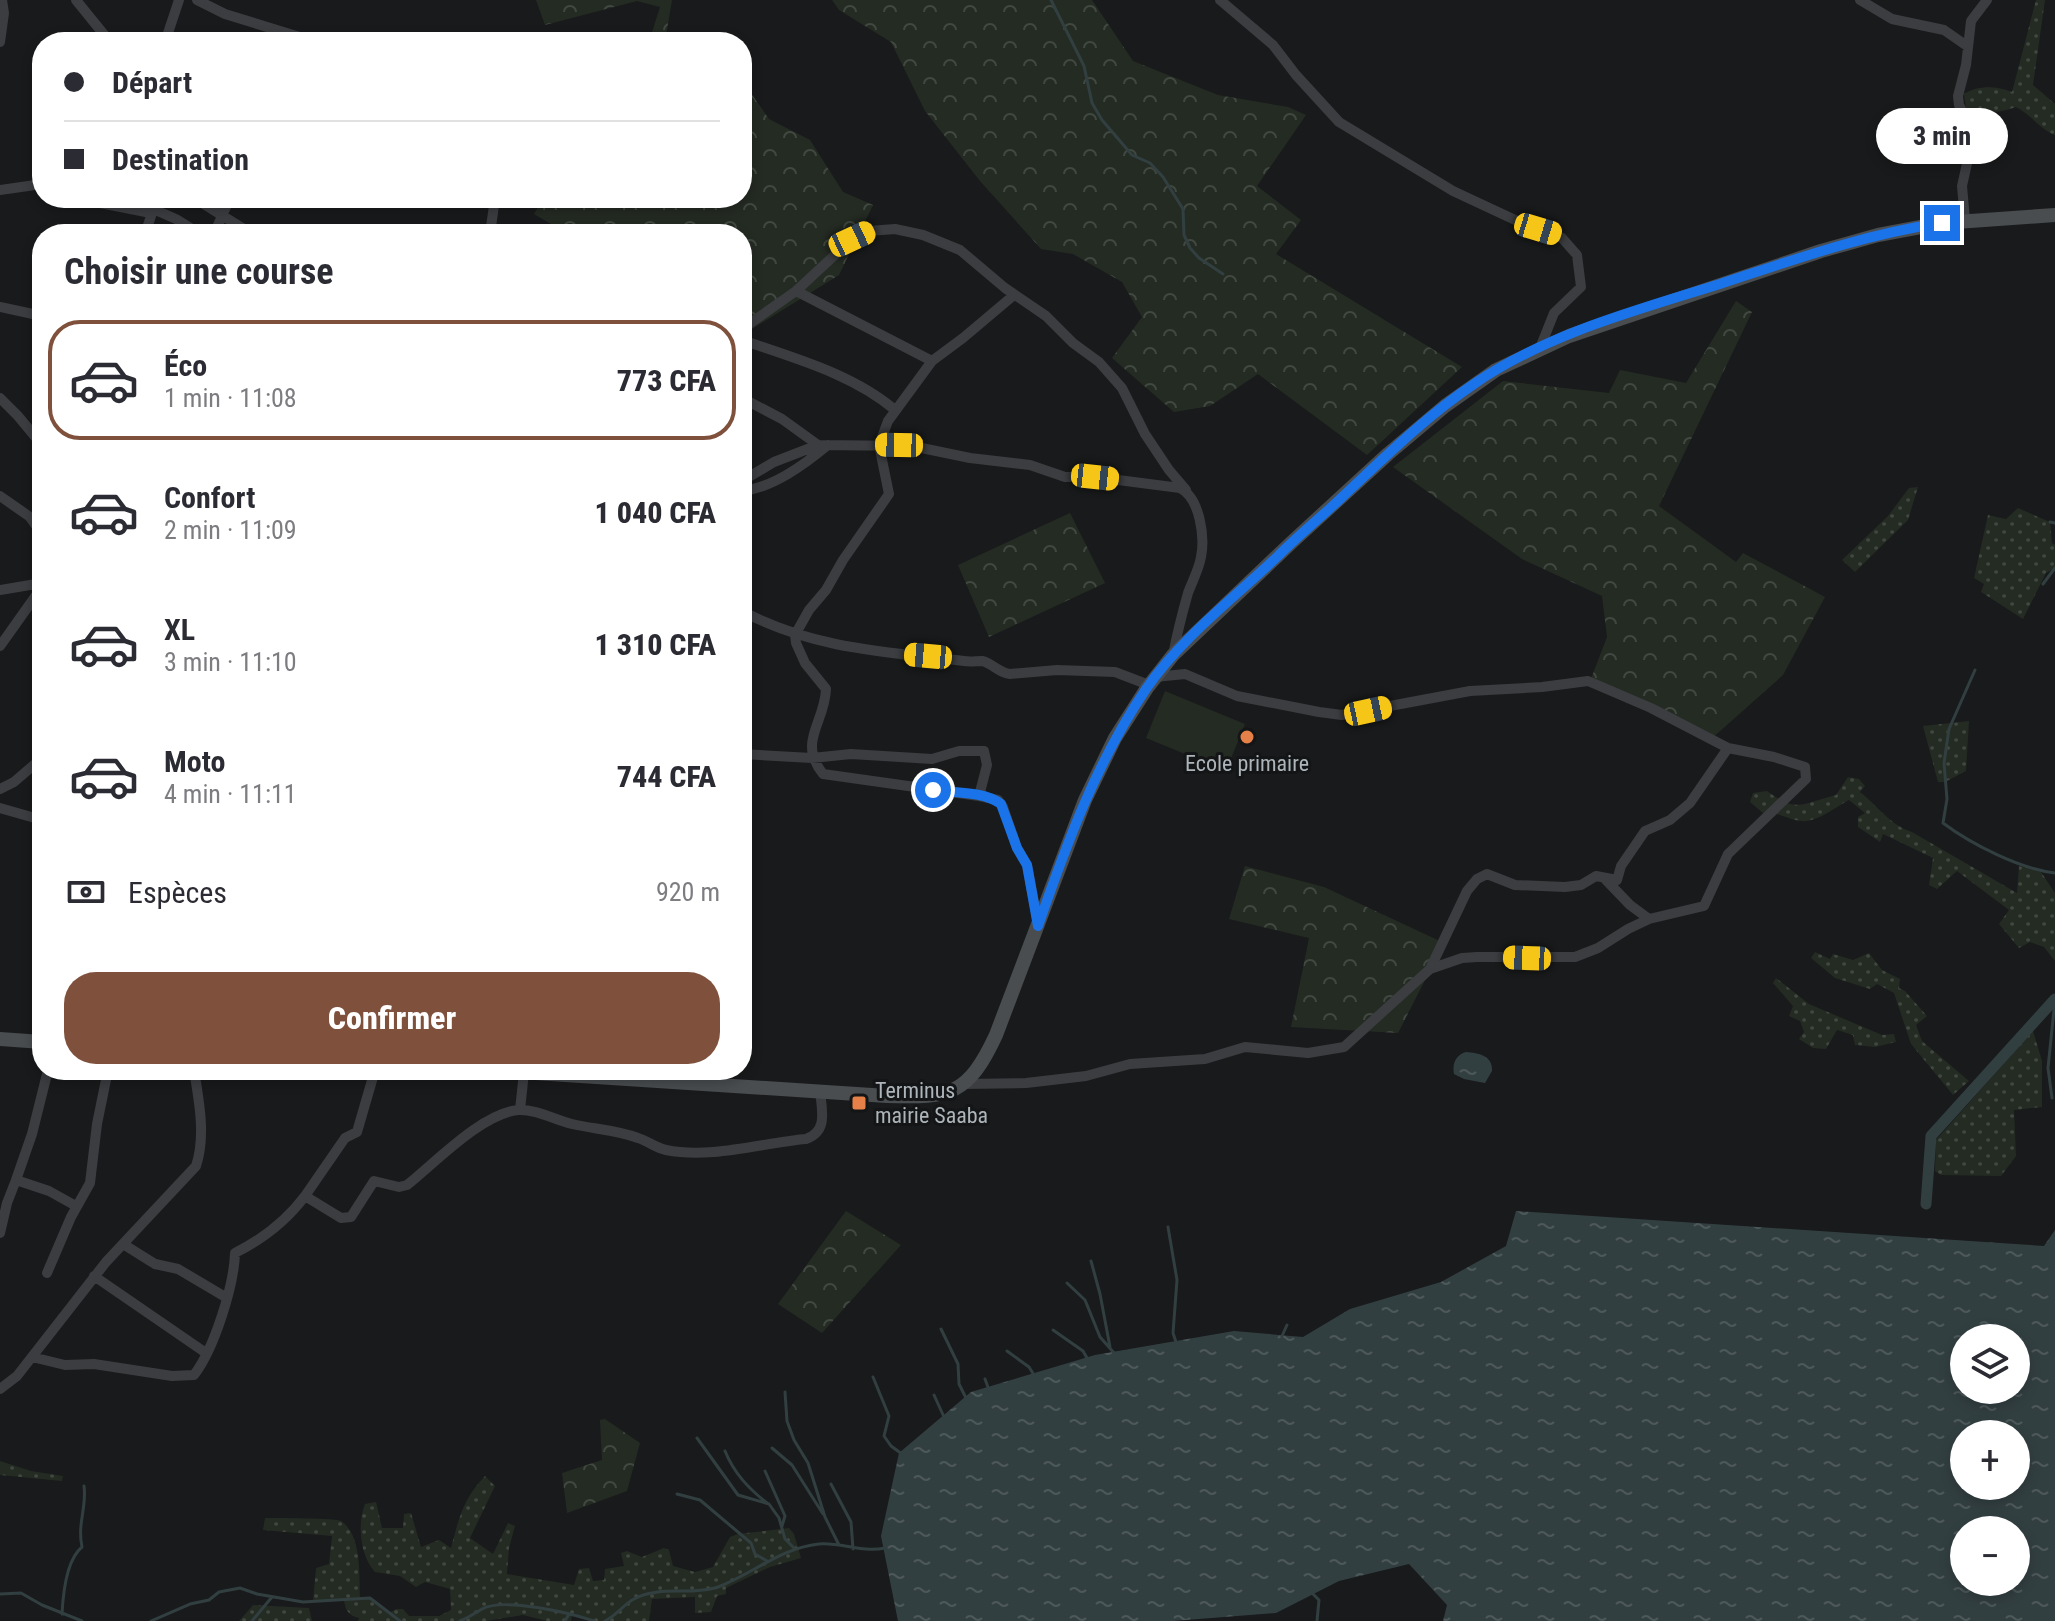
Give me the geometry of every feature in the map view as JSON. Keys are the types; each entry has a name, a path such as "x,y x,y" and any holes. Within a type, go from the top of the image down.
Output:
{"street":[{"path":"0,42 4,13 2,0"},
{"path":"76,0 102,32"},
{"path":"168,32 179,0"},
{"path":"197,0 266,32"},
{"path":"1220,0 1273,45 1339,122 1453,191 1513,219 1555,234 1574,249 1581,287 1554,313 1540,348"},
{"path":"1860,0 1892,19 1944,30 1967,46"},
{"path":"1965,220 1962,186 1976,140 1958,101 1971,21 1987,0"},
{"path":"0,190 32,185"},
{"path":"134,208 152,211 184,224"},
{"path":"148,224 153,208"},
{"path":"209,208 235,224"},
{"path":"219,224 226,208"},
{"path":"654,1080 918,1096 945,1093 964,1084 980,1069 996,1035 1100,765 1152,681 1173,655 1292,542 1422,425 1474,384 1540,348 1605,322 1821,251 1912,227 1965,220 2055,215"},
{"path":"752,322 796,291 852,239 869,231 895,229 923,235 960,250 1014,295 1046,316 1073,343 1099,362 1122,388 1145,434 1194,502 1201,558 1179,624 1173,655"},
{"path":"796,291 932,361"},
{"path":"1014,295 932,361 895,410 882,431 879,445 889,494 795,635 805,663 826,687 814,735 812,758 828,776 998,800 1027,865 1038,926"},
{"path":"0,307 32,314"},
{"path":"752,344 870,391 895,410"},
{"path":"0,398 32,433"},
{"path":"752,403 823,445"},
{"path":"752,475 774,462 823,445 912,446 970,458 1030,465 1065,477 1135,481 1174,486 1187,492"},
{"path":"752,487 809,462 823,445"},
{"path":"0,496 32,520"},
{"path":"0,590 32,586"},
{"path":"0,646 32,600"},
{"path":"752,616 795,635 845,646 986,662 1002,673 1115,672 1152,681 1185,674 1237,696 1332,715 1357,714 1470,691 1588,681 1651,708 1728,748 1805,767 1806,779 1728,854 1704,906 1633,925 1598,948 1575,957 1462,958 1430,969"},
{"path":"1618,886 1621,866 1645,831 1670,820 1690,803 1728,748"},
{"path":"752,755 812,758 851,754 932,759 979,749 987,755 979,796"},
{"path":"0,789 32,767"},
{"path":"0,808 32,817"},
{"path":"964,1084 1026,1083 1086,1076 1130,1064 1205,1059 1245,1047 1308,1053 1335,1050 1350,1043 1430,969 1467,891 1483,875 1493,875 1515,885 1565,887 1581,885 1596,876 1618,886 1634,909 1649,919"},
{"path":"1633,925 1634,909"},
{"path":"0,1039 32,1041"},
{"path":"0,1233 3,1202 16,1180 46,1080"},
{"path":"47,1273 76,1206 90,1183 106,1080"},
{"path":"0,1389 10,1384 94,1276 196,1166 200,1151 201,1118 195,1080"},
{"path":"32,1357 65,1365 113,1366 189,1377 197,1372 227,1298 234,1273 235,1253 252,1245 290,1214 345,1138 357,1132 372,1080"},
{"path":"520,1110 531,1080"},
{"path":"305,1196 341,1218 351,1217 374,1181 399,1187 407,1185 484,1123 520,1110 638,1138 664,1150 709,1152 806,1139 818,1134 822,1127 820,1091"},
{"path":"16,1180 49,1191 76,1206"},
{"path":"123,1244 148,1261 178,1269 227,1298"},
{"path":"94,1276 206,1353"}],"green space":[{"path":"536,0 672,0 667,32 652,32 660,7 637,1 545,25"},
{"path":"832,0 1092,0 1133,61 1218,95 1288,107 1306,115 1257,186 1301,220 1276,254 1462,367 1367,455 1258,374 1210,406 1174,412 1112,358 1142,317 1122,282 1073,254 1041,249 980,181 925,111 891,42 839,10"},
{"path":"2036,0 2045,0 2033,85 2055,104 2055,135 2016,107 1991,112 1966,108 1964,94 1988,87 2012,92"},
{"path":"752,94 769,119 810,140 843,192 873,205 839,275 752,329 752,224 551,224 534,214 538,208 752,208"},
{"path":"1736,301 1752,312 1659,506 1736,562 1743,553 1825,597 1783,675 1710,740 1589,684 1607,637 1602,596 1522,559 1393,467 1503,381 1609,393 1620,370 1686,383"},
{"path":"1918,487 1908,520 1855,572 1842,560 1888,516 1909,488"},
{"path":"2018,508 2050,522 2052,543 2055,545 2055,568 2046,573 2023,619 1981,592 1984,584 1974,578 1988,515 2006,519"},
{"path":"1070,513 1105,583 989,637 958,565"},
{"path":"1165,691 1245,724 1226,771 1146,738"},
{"path":"1969,721 1966,771 1945,782 1938,782 1923,726"},
{"path":"1848,777 1859,779 1865,786 1860,792 1897,825 2017,893 2019,866 2041,872 2055,893 2055,961 2044,947 2030,942 2019,948 1999,924 2009,910 1957,871 1937,889 1929,885 1933,858 1883,834 1880,842 1858,827 1858,817 1865,813 1849,800 1807,821 1763,813 1750,802 1753,793 1767,791 1786,802 1801,805 1836,795"},
{"path":"1245,866 1324,887 1444,943 1398,1033 1291,1027 1309,938 1229,919"},
{"path":"1815,952 1830,959 1833,954 1853,960 1869,953 1882,970 1900,979 1899,988 1927,1016 1916,1025 1922,1041 1969,1081 1953,1095 1911,1044 1894,993 1877,984 1870,989 1835,978 1811,958"},
{"path":"1776,978 1809,1004 1882,1035 1894,1034 1896,1042 1875,1047 1855,1045 1853,1035 1837,1030 1826,1049 1813,1048 1799,1039 1804,1032 1800,1021 1789,1016 1793,1006 1773,983"},
{"path":"2033,1031 2042,1061 2042,1107 2014,1110 2016,1156 2001,1176 1941,1175 1935,1171 1936,1140"},
{"path":"846,1211 901,1245 822,1333 778,1304"},
{"path":"605,1419 640,1443 627,1491 567,1513 562,1473 602,1460 600,1420"},
{"path":"0,1461 31,1471 63,1476 62,1481 0,1475"},
{"path":"485,1476 495,1486 470,1538 493,1554 508,1523 515,1526 507,1574 574,1585 579,1569 589,1568 593,1581 604,1580 605,1569 624,1566 621,1553 627,1551 642,1557 664,1548 669,1550 673,1566 695,1572 713,1567 730,1537 789,1528 794,1534 801,1558 770,1567 726,1588 726,1594 717,1596 711,1612 695,1613 695,1597 652,1599 649,1621 594,1621 572,1615 571,1621 547,1621 523,1615 486,1621 358,1621 359,1618 348,1612 344,1600 313,1601 316,1568 329,1564 332,1536 263,1530 265,1518 341,1521 348,1527 356,1545 360,1598 370,1598 389,1613 403,1609 409,1616 439,1616 451,1610 450,1589 425,1582 416,1587 400,1576 375,1572 370,1565 361,1540 365,1504 376,1502 382,1528 403,1528 404,1514 411,1513 421,1547 439,1540 451,1548 467,1501"},
{"path":"253,1605 309,1608 312,1621 239,1621"}],"water":[{"path":"1466,1052 1480,1054 1490,1062 1492,1071 1485,1083 1454,1074 1456,1060"},
{"path":"1516,1211 2044,1246 2055,1230 2055,1621 1443,1621 1447,1605 1409,1564 1339,1581 1276,1613 1173,1621 898,1621 881,1536 899,1453 971,1392 1095,1355 1234,1331 1303,1337 1350,1309 1441,1282 1506,1246"}],"waterway":[{"path":"1051,0 1084,66 1092,103 1102,120 1132,155 1150,163 1163,177 1183,209 1184,235 1190,248 1223,274"},
{"path":"2050,522 2055,523"},
{"path":"2043,584 2055,568"},
{"path":"1975,670 1949,729 1944,763 1947,799 1943,823 1996,854 2055,873"},
{"path":"1926,1204 1931,1136 2055,999"},
{"path":"2052,1098 2048,1068 2055,1000"},
{"path":"1168,1227 1177,1280 1173,1333 1176,1342"},
{"path":"1091,1261 1110,1347"},
{"path":"1067,1283 1085,1300 1100,1337 1115,1354"},
{"path":"1282,1336 1287,1325"},
{"path":"941,1329 958,1364 959,1384 967,1400"},
{"path":"1053,1330 1083,1351 1087,1358"},
{"path":"1007,1351 1029,1367 1034,1375"},
{"path":"873,1377 889,1416 884,1436 902,1454"},
{"path":"985,1379 989,1390"},
{"path":"785,1392 787,1421 808,1463 825,1517 839,1545"},
{"path":"934,1395 944,1417"},
{"path":"697,1438 738,1495 769,1504 779,1518 785,1539 793,1547"},
{"path":"772,1448 792,1465 823,1514"},
{"path":"725,1451 742,1480 767,1503"},
{"path":"765,1471 785,1516 782,1526"},
{"path":"831,1484 851,1522 853,1549"},
{"path":"62,1614 69,1569 82,1547 84,1486"},
{"path":"677,1494 700,1500 751,1543 755,1554 767,1561"},
{"path":"605,1621 630,1601 644,1595 718,1587 805,1546 827,1544 885,1548"},
{"path":"151,1621 190,1604 209,1600 219,1592 240,1588 303,1602 370,1598 400,1621"},
{"path":"1311,1592 1319,1600 1317,1621"},
{"path":"0,1594 21,1593 82,1621"},
{"path":"252,1621 272,1597"},
{"path":"460,1621 482,1609 505,1605 521,1605 594,1621"},
{"path":"565,1621 569,1614"}],"place":[{"name":"Ecole primaire","path":"1247,737"},
{"name":"Terminus mairie Saaba","path":"859,1103"}],"route":[{"path":"933,790 998,800 1027,865 1038,926 1100,765 1155,677 1173,655 1292,542 1445,406 1496,370 1540,348 1605,322 1821,251 1912,227 1942,223"}]}
